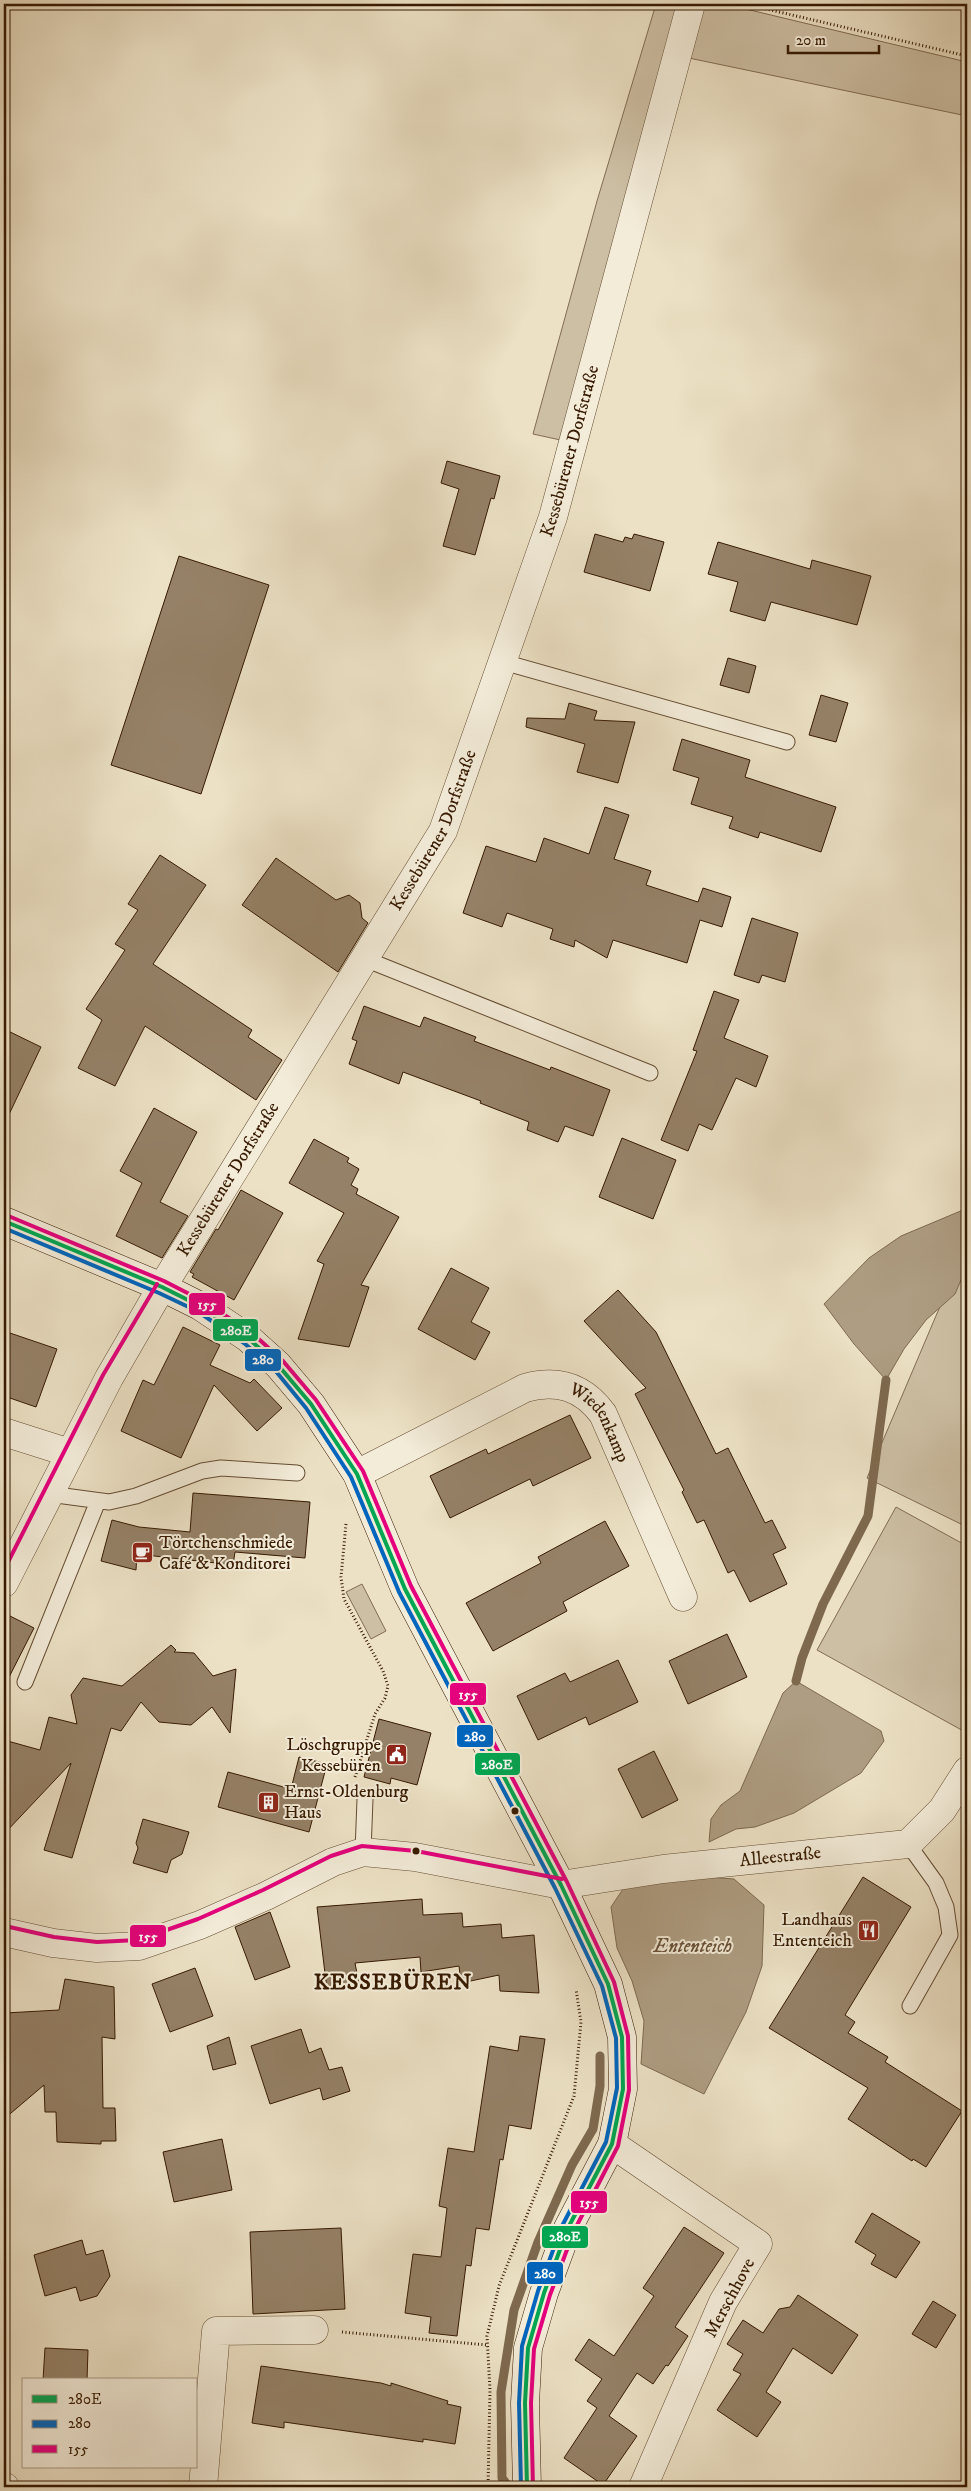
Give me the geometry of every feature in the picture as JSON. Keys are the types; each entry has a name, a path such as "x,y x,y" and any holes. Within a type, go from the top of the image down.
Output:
{"street":[{"name":"Kessebürener Dorfstraße","path":"4,1583 109,1378 162,1287 443,831 504,662 553,517 691,4"},
{"path":"4,1221 162,1287 200,1306 248,1338 278,1365 311,1404 357,1474 405,1589 561,1885 608,1984 622,2037 623,2089 612,2144 568,2228 544,2293 528,2348 525,2403 527,2487"},
{"name":"Wiedenkamp","path":"357,1474 526,1388 539,1384 568,1386 582,1392 594,1402 603,1414 683,1597"},
{"path":"4,1432 70,1454"},
{"path":"908,1844 942,1810 967,1771"},
{"name":"Alleestraße","path":"363,1852 415,1857 561,1885 663,1869 908,1844"},
{"path":"4,1932 97,1948 139,1946 200,1925 266,1896 333,1862 363,1852"},
{"name":"Merschhove","path":"612,2144 758,2244 724,2302 644,2487"},
{"path":"203,2487 216,2331 314,2330"}],"lane":[{"path":"504,662 787,742"},
{"path":"365,959 650,1073"},
{"path":"49,1494 109,1502 136,1496 202,1471 221,1468 297,1472"},
{"path":"25,1682 98,1501"},
{"path":"363,1852 365,1799"},
{"path":"908,1844 936,1883 946,1907 950,1935 910,2006"}],"path":[{"path":"745,4 967,56"},
{"path":"365,1799 354,1782 375,1714 388,1686 383,1671 344,1599 341,1577 344,1526 367,1498"},
{"path":"488,2487 490,2390 487,2336 500,2286 574,2096 581,2022 575,1983"},
{"path":"314,2330 487,2345"}],"shaded area":[{"path":"656,4 687,4 565,441 533,434 597,201"},
{"path":"699,4 725,4 967,62 967,116 684,57"},
{"path":"967,1243 967,1527 867,1478"},
{"path":"896,1507 967,1546 967,1733 817,1650"},
{"path":"362,1584 386,1631 371,1639 346,1592"}],"water":[{"path":"963,1210 967,1211 967,1266 955,1294 926,1320 904,1349 886,1380 854,1344 824,1304 869,1258 901,1236"},
{"path":"796,1681 881,1731 884,1741 861,1773 794,1813 755,1827 736,1829 709,1842 711,1819 721,1805 740,1791 783,1693"},
{"name":"Ententeich","path":"678,1875 734,1879 764,1905 762,1966 746,2012 704,2094 641,2064 644,2021 632,1981 617,1948 611,1907 627,1883"}],"building":[{"path":"447,461 500,476 494,499 491,498 475,555 443,546 459,489 441,483"},
{"path":"595,534 623,542 625,537 632,539 634,534 664,542 650,591 584,572"},
{"path":"718,542 810,569 812,560 871,576 857,625 771,602 765,621 730,611 738,582 708,574"},
{"path":"179,556 269,585 201,794 111,765"},
{"path":"728,658 756,666 749,693 720,685"},
{"path":"821,695 848,703 836,742 809,735"},
{"path":"569,703 597,711 594,720 635,722 618,783 577,772 585,744 526,727 527,718 565,719"},
{"path":"682,739 750,760 745,777 836,807 821,852 760,832 758,838 729,828 733,817 691,804 699,778 673,770"},
{"path":"605,807 629,815 614,859 651,871 646,885 698,902 703,888 731,897 722,927 700,920 687,963 613,940 607,958 575,940 574,947 550,939 553,929 507,913 502,927 463,913 486,846 536,862 544,838 589,854"},
{"path":"160,855 206,885 153,964 252,1030 248,1037 282,1060 256,1100 145,1026 115,1086 78,1068 102,1020 86,1009 125,950 115,944 138,910 128,904"},
{"path":"276,858 336,900 349,895 360,903 362,918 368,923 338,972 242,905"},
{"path":"752,918 798,933 785,982 762,975 759,983 734,975"},
{"path":"714,991 739,1000 724,1038 768,1056 756,1087 736,1078 712,1130 699,1124 688,1151 661,1140 697,1051 693,1050"},
{"path":"364,1006 420,1027 424,1017 476,1037 474,1041 550,1070 551,1067 610,1090 593,1136 565,1126 558,1142 527,1130 529,1122 480,1103 481,1101 403,1072 399,1084 349,1064 357,1041 352,1039"},
{"path":"4,1029 41,1047 4,1125"},
{"path":"154,1108 197,1132 160,1202 188,1216 162,1258 116,1236 142,1183 120,1171"},
{"path":"622,1138 676,1160 653,1219 599,1197"},
{"path":"314,1139 349,1158 347,1162 359,1169 351,1185 358,1189 356,1194 399,1217 361,1285 369,1287 349,1347 298,1339 324,1264 317,1261 344,1213 289,1183"},
{"path":"241,1190 283,1213 234,1300 192,1277 194,1274 190,1272 216,1229 218,1230"},
{"path":"451,1268 489,1288 471,1322 490,1332 475,1360 418,1329"},
{"path":"618,1290 656,1332 716,1454 728,1448 765,1523 772,1520 786,1548 773,1554 787,1584 750,1602 734,1570 728,1573 704,1520 697,1523 682,1492 684,1490 635,1394 646,1388 584,1321"},
{"path":"183,1327 220,1345 210,1365 250,1383 254,1379 282,1408 257,1431 214,1385 181,1458 121,1431 143,1380 154,1385"},
{"path":"4,1331 57,1349 36,1407 4,1396"},
{"path":"570,1415 591,1458 533,1486 530,1479 450,1518 430,1476 486,1449 488,1454"},
{"path":"193,1493 310,1502 305,1558 235,1552 233,1565 137,1554 136,1570 101,1561 112,1520 139,1527 190,1532"},
{"path":"605,1521 629,1566 563,1602 567,1611 493,1651 466,1603 541,1563 538,1557"},
{"path":"4,1613 34,1628 4,1687"},
{"path":"727,1634 747,1677 688,1704 669,1661"},
{"path":"171,1645 176,1650 174,1652 194,1653 213,1676 236,1669 230,1733 212,1707 191,1725 159,1722 141,1702 121,1731 111,1728 72,1858 44,1850 71,1763 4,1834 4,1740 40,1750 49,1717 77,1724 71,1695 83,1678 122,1686"},
{"path":"618,1660 638,1702 589,1725 586,1717 538,1740 517,1696 565,1673 570,1682"},
{"name":"Löschgruppe Kessebüren","path":"379,1719 431,1733 417,1785 391,1778 390,1784 364,1777"},
{"path":"654,1751 678,1800 642,1818 618,1769"},
{"name":"Ernst-Oldenburg Haus","path":"299,1757 327,1764 309,1832 218,1807 228,1772 291,1789"},
{"path":"143,1819 189,1832 182,1854 171,1860 167,1873 133,1863 138,1848 136,1843"},
{"path":"863,1877 911,1907 845,2015 855,2022 848,2033 888,2057 885,2062 962,2111 926,2167 913,2159 912,2161 848,2119 868,2088 769,2028"},
{"path":"422,1899 423,1915 462,1913 463,1927 501,1924 502,1938 534,1935 539,1993 500,1991 499,1975 461,1983 459,1966 421,1972 420,1957 355,1963 359,1984 327,1990 317,1907"},
{"path":"270,1912 290,1967 255,1980 235,1927"},
{"path":"195,1968 213,2016 170,2032 152,1984"},
{"path":"65,1979 114,1987 115,2039 102,2037 103,2108 115,2108 116,2141 101,2141 101,2144 57,2142 56,2112 45,2112 44,2085 4,2119 4,2078 8,2078 5,2013 59,2010"},
{"path":"301,2029 309,2053 321,2048 329,2070 342,2067 350,2091 323,2100 320,2088 270,2104 251,2046"},
{"path":"520,2036 545,2039 531,2129 509,2125 503,2160 500,2159 489,2230 476,2228 471,2266 466,2265 457,2336 429,2333 431,2317 405,2313 413,2254 441,2257 447,2208 439,2206 448,2148 474,2152 490,2046 518,2051"},
{"path":"229,2037 236,2064 213,2070 207,2046"},
{"path":"222,2139 232,2190 174,2202 163,2152"},
{"path":"872,2213 920,2242 896,2278 871,2264 876,2255 855,2242"},
{"path":"684,2227 724,2253 675,2327 688,2336 668,2366 666,2365 653,2384 637,2373 609,2416 637,2436 603,2485 564,2458 597,2408 587,2401 602,2379 575,2360 589,2339 614,2356 654,2296 643,2288"},
{"path":"341,2228 345,2309 253,2314 250,2232"},
{"path":"82,2240 86,2255 103,2250 110,2276 97,2296 80,2301 76,2287 45,2296 34,2255"},
{"path":"798,2295 858,2335 832,2374 793,2348 766,2392 781,2402 757,2437 717,2410 741,2374 733,2370 743,2354 727,2344 743,2320 763,2333 779,2309 790,2307"},
{"path":"933,2301 956,2315 936,2348 912,2334"},
{"path":"45,2348 88,2350 87,2378 43,2378"},
{"path":"261,2366 391,2386 391,2383 448,2401 447,2404 461,2407 455,2444 423,2439 423,2442 284,2422 284,2428 252,2423"}],"waterway":[{"path":"796,1681 802,1658 823,1604 868,1516 886,1380"},
{"path":"509,2487 502,2478 501,2392 514,2310 538,2242 572,2165 593,2129 600,2086 600,2056"}],"transit line":[{"name":"155","path":"6,1215 164,1281 203,1301 252,1333 283,1361 316,1400 363,1471 411,1586 567,1882 614,1982 628,2036 629,2090 618,2146 574,2231 550,2295 534,2349 531,2403 533,2487"},
{"name":"280E","path":"4,1221 162,1287 200,1306 248,1338 278,1365 311,1404 357,1474 405,1589 561,1885 608,1984 622,2037 623,2089 612,2144 568,2228 544,2293 528,2348 525,2403 527,2487"},
{"name":"280","path":"4,1228 159,1293 197,1311 244,1343 274,1369 306,1408 351,1477 399,1592 555,1888 602,1986 616,2038 617,2088 606,2142 562,2226 538,2291 522,2346 519,2403 521,2487"},
{"name":"155","path":"4,1570 103,1375 157,1284"},
{"name":"155","path":"5,1926 54,1937 97,1942 138,1940 198,1919 263,1890 331,1856 362,1846 416,1851 562,1879"}],"place":[{"name":"Törtchenschmiede Café & Konditorei","path":"143,1553"},
{"name":"Löschgruppe Kessebüren","path":"397,1755"},
{"name":"Ernst-Oldenburg Haus","path":"268,1802"},
{"name":"Landhaus Ententeich","path":"868,1930"}],"district":[{"name":"KESSEBÜREN","path":"393,1982"}]}
